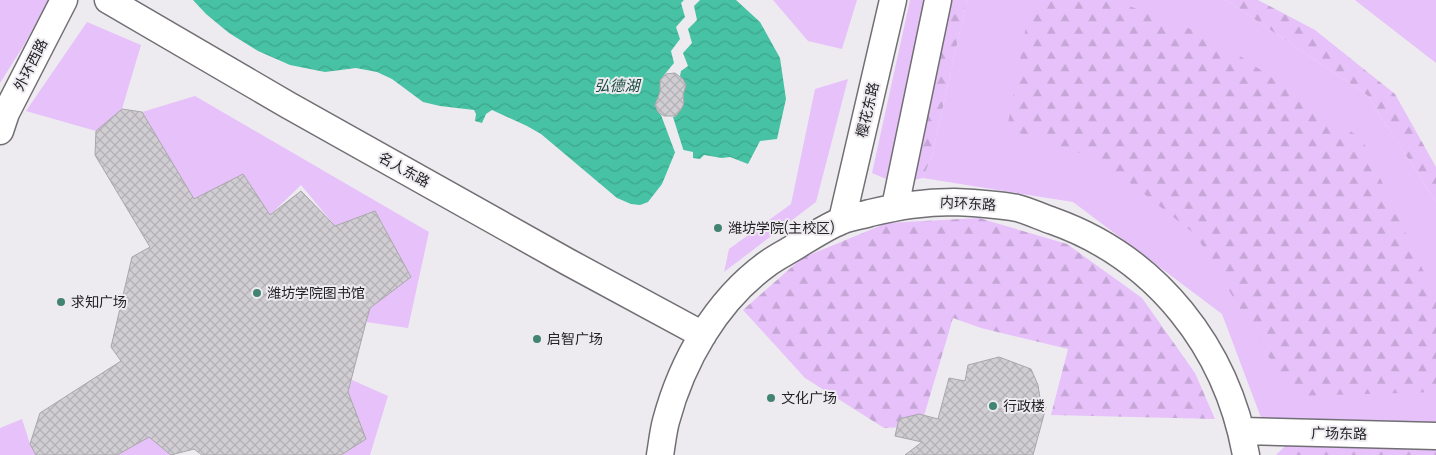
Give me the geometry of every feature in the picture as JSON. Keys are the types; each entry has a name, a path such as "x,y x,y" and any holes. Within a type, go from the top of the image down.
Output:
{"street":[{"name":"外环西路","path":"0,131 6,113 64,0"},
{"name":"名人东路","path":"108,0 288,105 568,262 703,335"},
{"name":"樱花东路","path":"842,220 893,0"},
{"path":"895,207 938,0"},
{"name":"内环东路","path":"660,455 665,422 684,367 703,335 736,292 768,264 817,233 842,220 917,203 944,202 971,203 1019,209 1070,226 1114,249 1151,279 1184,313 1211,354 1231,397 1244,443"},
{"name":"广场东路","path":"1244,443 1436,436"}],"green space":[{"path":"0,0 48,0 24,45 0,83"},
{"path":"773,0 857,0 842,49 808,41"},
{"path":"910,0 926,0 886,179 872,173"},
{"path":"952,0 967,0 932,155 923,178 913,180"},
{"path":"967,0 1224,0 1367,95 1436,202 1436,429 1263,423 1222,314 1073,202 923,178 932,155"},
{"path":"1031,0 1113,0 1212,37 1362,139 1436,298 1436,392 1292,396 1196,235 1101,160 1007,129"},
{"path":"1224,0 1258,0 1315,30 1395,94 1436,167 1436,202 1367,95"},
{"path":"1355,0 1436,0 1436,63 1365,8"},
{"path":"87,22 141,45 122,109 96,131 26,111"},
{"path":"848,79 816,202 724,272 729,249 791,204 815,89"},
{"path":"195,96 429,232 408,328 366,322 370,308 411,277 375,211 335,226 301,185 270,215 243,174 194,199 142,112"},
{"path":"979,218 1067,244 1142,298 1195,373 1215,419 1051,415 1068,349 981,328 953,318 921,426 884,428 805,378 743,310 802,258 887,223"},
{"path":"352,380 388,396 370,455 341,455 366,439 348,392"},
{"path":"22,419 30,444 36,455 0,455 0,428"},
{"path":"149,437 171,455 117,455"},
{"path":"1290,441 1436,446 1436,455 1276,455"}],"water":[{"name":"弘德湖","path":"193,0 736,0 760,22 780,58 786,99 777,139 760,141 748,164 730,157 722,158 704,155 700,159 693,158 693,152 676,150 662,184 648,202 640,205 631,204 617,198 541,134 527,126 492,110 486,114 482,123 475,121 476,114 474,110 423,102 392,79 377,72 356,68 325,72 290,65 258,51 229,33 206,14"}],"pier":[{"path":"684,0 700,0 694,6 697,20 688,29 692,43 683,53 688,66 681,71 680,76 686,85 682,108 673,117 684,152 677,152 676,155 661,115 655,105 660,92 660,80 674,63 671,51 680,39 676,27 685,17 681,3"}],"building":[{"path":"675,73 683,79 686,85 683,95 684,103 676,116 664,116 658,112 655,105 660,92 660,80 666,74"},
{"name":"潍坊学院图书馆","path":"122,109 142,112 194,199 243,174 270,215 301,191 335,226 375,211 411,277 370,308 366,322 348,392 366,439 341,455 202,455 194,449 171,455 149,437 117,455 36,455 30,444 40,413 121,361 111,347 132,257 150,247 95,155 96,131"},
{"name":"行政楼","path":"999,357 1031,369 1038,385 1041,405 1046,407 1033,455 905,455 922,442 895,436 899,419 919,414 938,419 949,378 965,381 968,365"}],"place":[{"name":"潍坊学院(主校区)","path":"718,228"},
{"name":"潍坊学院图书馆","path":"257,293"},
{"name":"求知广场","path":"61,302"},
{"name":"启智广场","path":"537,339"},
{"name":"文化广场","path":"771,398"},
{"name":"行政楼","path":"993,406"}]}
